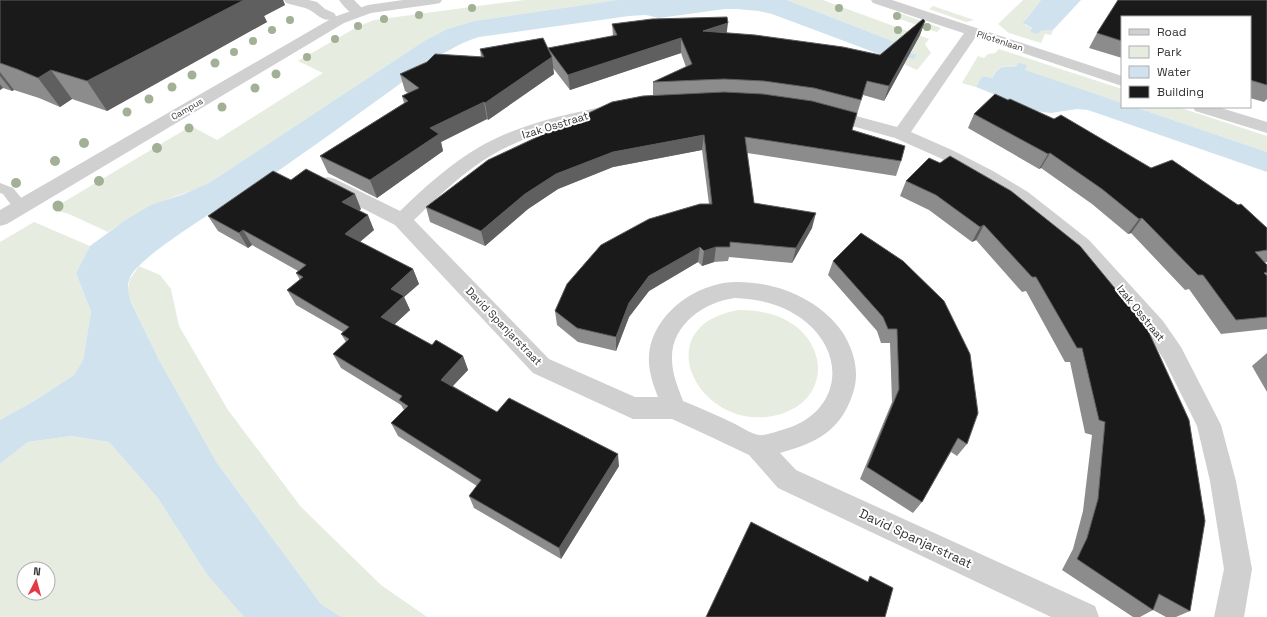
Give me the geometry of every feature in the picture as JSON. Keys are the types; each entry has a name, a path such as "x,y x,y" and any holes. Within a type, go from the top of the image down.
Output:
{"street":[{"path":"291,0 315,3 320,12 329,16"},
{"path":"346,0 359,12"},
{"name":"Campus","path":"0,218 339,20 359,12 380,7 435,0"},
{"name":"Pilotenlaan","path":"878,0 1121,81"},
{"path":"901,134 972,32"},
{"name":"Izak Osstraat","path":"402,220 452,175 500,144 554,123 627,107"},
{"path":"1204,108 1267,128"},
{"name":"Izak Osstraat","path":"810,109 901,134 960,161 1021,197 1082,245 1156,327 1173,354 1209,425 1223,481 1238,569 1229,617"},
{"path":"315,176 402,220"},
{"name":"David Spanjarstraat","path":"402,220 542,366 633,408 674,408 758,447 787,479 1084,617"},
{"path":"674,408 661,368 661,344 671,323 687,307 709,296 735,290 761,292 789,300 811,312 829,330 842,352 845,376 840,400 825,420 802,435 758,447"}],"lane":[{"path":"0,188 8,191 21,206"},
{"path":"0,201 21,206"}],"green space":[{"path":"524,0 619,0 474,21 447,29 424,41 209,183 149,208 108,232 69,214 52,209 191,126 217,140 323,73 298,61 357,27 374,20"},
{"path":"787,0 823,0 929,39 925,44 931,53 917,70 895,60 916,56 905,52 903,45"},
{"path":"1023,0 1041,0 1025,20 1025,25 1032,28 1030,32 1053,30 1051,35 1045,34 1041,43 1009,33 998,24"},
{"path":"933,6 974,20 966,22 929,9"},
{"path":"899,13 941,28 937,32 894,17"},
{"path":"999,49 1121,89 1121,103 1011,66 999,68 992,78 982,76 976,87 962,83 978,56 984,58 988,54 995,53"},
{"path":"1138,108 1181,108 1267,136 1267,152"},
{"path":"34,222 90,246 76,273 91,312 83,360 74,375 34,401 0,420 0,242"},
{"path":"139,266 160,275 171,289 179,326 228,410 301,507 381,585 427,617 341,617 321,604 217,463 159,360 127,293 130,279"},
{"path":"739,310 762,312 785,319 798,328 808,339 815,351 818,364 817,377 813,388 806,399 795,408 781,414 752,417 727,410 707,396 694,377 689,356 693,336 710,320"},
{"path":"71,436 109,442 157,497 208,576 244,617 0,617 0,464 28,442"}],"water":[{"path":"618,0 787,0 903,45 906,52 917,55 914,59 905,57 895,60 772,14 737,9 725,9 659,18 646,15 629,16 479,37 457,46 436,58 278,171 161,247 147,258 131,275 128,283 128,290 131,302 159,360 217,463 321,604 341,617 244,617 208,576 157,497 109,442 71,436 28,442 0,464 0,420 34,401 74,375 83,360 91,312 76,273 90,246 124,221 151,205 184,194 209,183 424,41 447,29 474,21"},
{"path":"1041,0 1081,0 1053,30 1040,31 1038,34 1030,32 1032,28 1023,23"},
{"path":"1019,63 1027,65 1025,70 1121,103 1121,108 1138,108 1267,152 1267,172 1088,110 1077,109 1051,113 1036,111 976,87 982,76 992,78 994,74 1002,67 1016,67"}],"building":[{"path":"0,0 244,0 87,81 51,70 38,78 0,63"},
{"path":"1118,0 1267,0 1267,85 1251,80 1251,16 1121,16 1121,41 1097,33"},
{"path":"727,17 728,23 703,31 755,35 843,47 880,55 923,19 925,21 889,86 867,81 861,100 814,88 764,81 724,79 653,82 692,64 681,38 568,75 548,48 617,35 612,24 652,19"},
{"path":"543,38 552,57 485,103 484,102 430,128 439,134 370,180 320,156 408,101 402,96 419,88 400,74 427,62 435,54 484,57 480,49"},
{"path":"724,92 763,94 812,101 857,113 852,130 905,146 901,161 745,137 754,203 816,213 796,248 730,242 730,247 716,247 704,251 700,247 649,276 629,303 616,337 577,328 555,311 567,284 601,245 649,219 700,204 712,204 704,135 613,152 556,174 525,194 481,231 426,207 488,160 612,102 643,96"},
{"path":"995,94 1008,100 1010,99 1054,119 1061,115 1151,168 1172,160 1238,205 1241,204 1267,228 1267,250 1255,252 1267,265 1267,272 1264,273 1267,276 1267,317 1236,320 1203,275 1198,275 1142,218 1139,219 1102,189 1050,153 1048,154 974,114"},
{"path":"950,156 1011,191 1080,246 1146,326 1189,420 1205,521 1190,611 1159,594 1153,610 1077,559 1087,538 1098,499 1105,422 1099,420 1082,348 1077,348 1036,277 1032,277 984,225 980,227 936,195 906,181 929,158 940,163"},
{"path":"306,169 355,194 342,202 368,215 345,234 413,269 391,289 404,296 381,317 432,345 436,340 463,356 441,380 497,412 509,398 618,454 559,548 469,496 481,480 391,423 408,406 399,400 402,396 333,354 349,339 341,334 349,327 287,290 303,277 296,273 306,265 243,230 239,233 208,216 273,171 291,180"},
{"path":"861,233 903,261 944,301 970,354 978,413 967,444 958,438 922,502 867,467 899,389 897,329 888,329 883,317 833,261"},
{"path":"751,522 868,582 870,576 893,588 885,617 706,617"}]}
